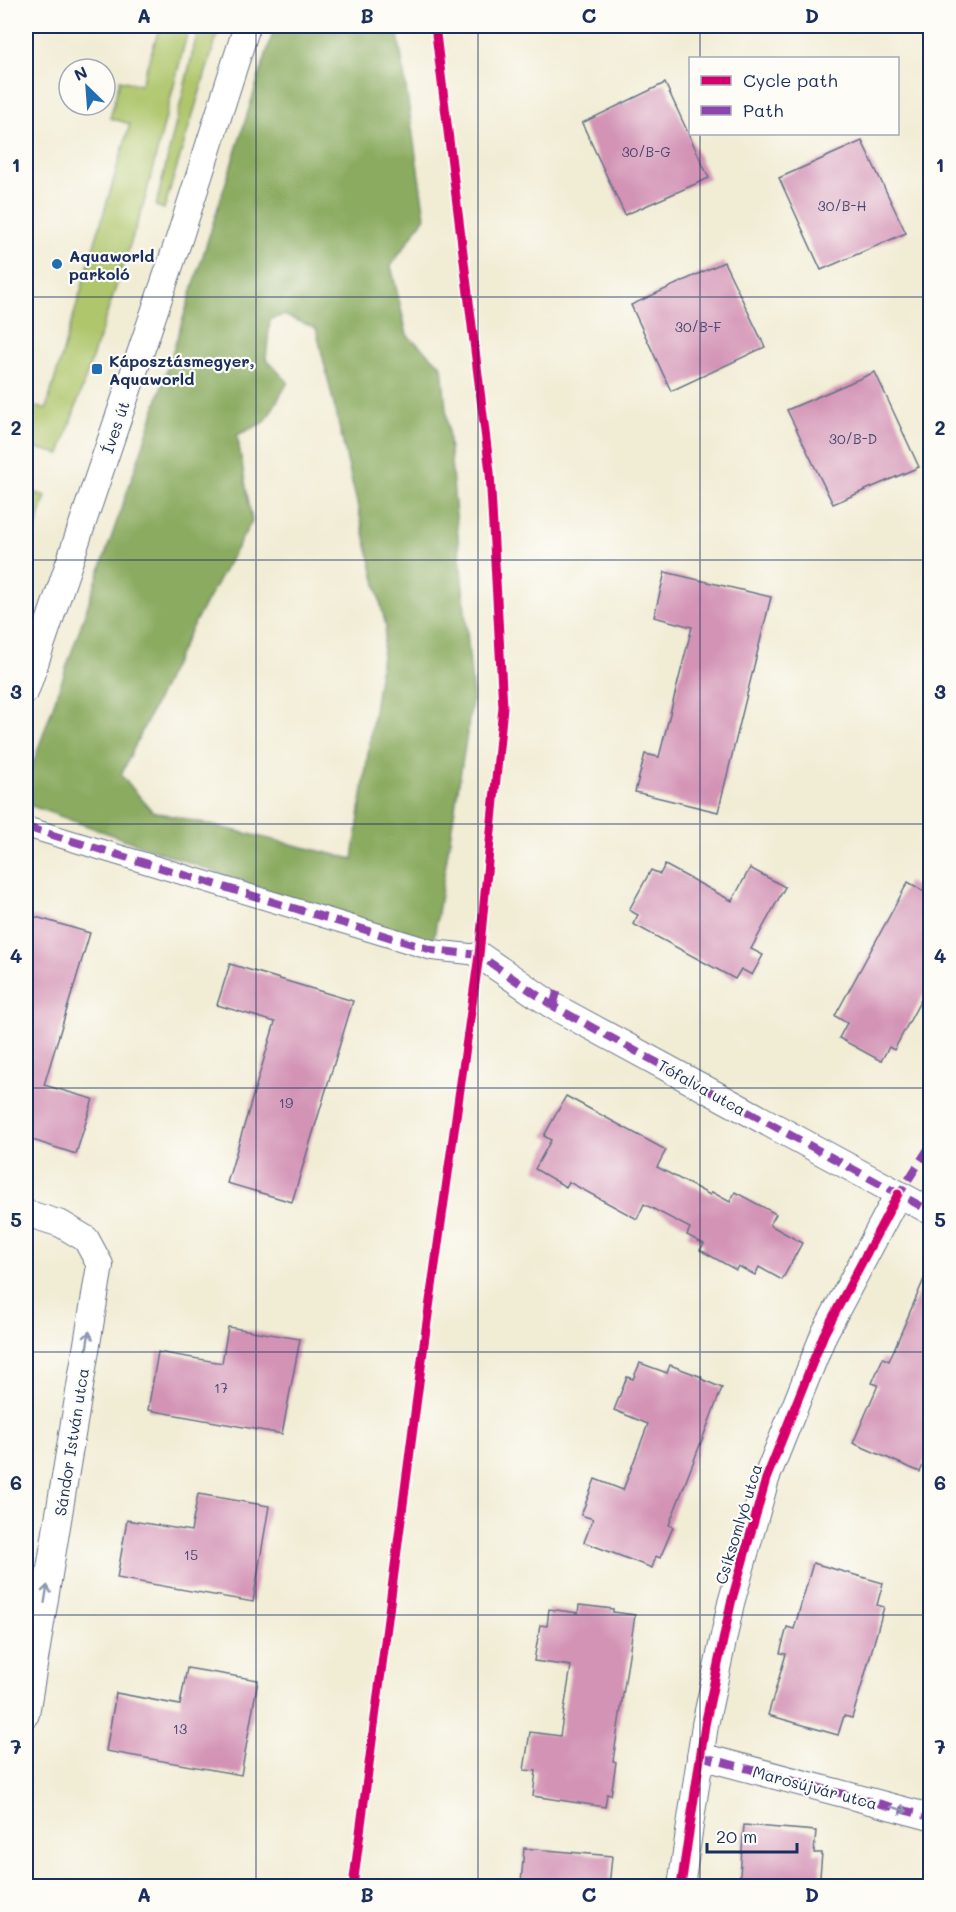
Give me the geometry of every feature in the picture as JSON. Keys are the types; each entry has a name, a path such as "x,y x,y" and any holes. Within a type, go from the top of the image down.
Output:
{"street":[{"name":"Íves út","path":"26,690 183,225 247,26"},
{"path":"26,827 432,950 479,955"},
{"name":"Tófalva utca","path":"479,955 554,1006 930,1211"},
{"name":"Csíksomlyó utca","path":"681,1887 700,1756 731,1603 766,1479 824,1334 898,1194"},
{"name":"Sándor István utca","path":"26,1213 61,1224 86,1239 100,1265 26,1714"},
{"name":"Marosújvár utca","path":"700,1756 930,1817"}],"green space":[{"path":"160,26 189,26 144,203 60,454 26,446 26,404 46,409 130,124 110,118 117,117 117,91 120,80 141,85"},
{"path":"199,26 220,26 164,209 156,206"},
{"path":"275,26 397,26 425,217 391,266 407,335 442,366 473,696 432,950 26,804 26,784 144,443","holes":["283,315 316,328 386,627 353,859 152,811 121,775 191,629 252,521 237,435 265,422 288,382 266,359 270,320"]},
{"path":"26,490 46,496 26,558"}],"building":[{"path":"665,83 709,178 625,215 582,123"},
{"path":"862,141 906,233 821,270 779,178"},
{"path":"724,262 765,347 671,391 631,305"},
{"path":"875,372 919,467 833,504 787,410"},
{"path":"665,572 771,597 718,812 635,792 645,754 659,757 692,627 654,617"},
{"path":"665,865 732,901 750,868 785,887 751,949 763,955 752,975 741,969 735,979 633,924 638,915 629,910 651,870 660,874"},
{"path":"908,882 930,895 930,983 894,1050 889,1047 881,1061 839,1038 847,1023 835,1016"},
{"path":"26,914 90,933 44,1085 93,1099 76,1154 26,1138"},
{"path":"230,964 353,1001 292,1202 227,1183 275,1022 217,1005"},
{"path":"566,1096 666,1150 657,1167 710,1195 712,1192 730,1202 735,1192 776,1214 770,1225 802,1243 782,1280 759,1267 755,1275 738,1266 736,1270 700,1250 704,1244 687,1235 690,1228 644,1204 637,1219 569,1182 566,1187 535,1169 551,1140 544,1136"},
{"path":"930,1265 930,1448 920,1472 853,1443 878,1385 872,1383 883,1358 889,1361"},
{"path":"228,1327 300,1339 282,1434 148,1410 158,1352 222,1363"},
{"path":"640,1363 667,1373 670,1365 702,1377 701,1379 722,1388 669,1525 673,1527 660,1558 656,1556 652,1568 584,1542 593,1519 581,1515 595,1479 623,1490 648,1424 614,1410 627,1377 633,1379"},
{"path":"198,1494 269,1506 253,1602 117,1578 127,1520 191,1531"},
{"path":"813,1563 883,1583 877,1605 884,1607 864,1678 852,1718 844,1716 838,1735 768,1715 786,1654 780,1653 787,1627 794,1629"},
{"path":"579,1605 613,1609 613,1612 635,1615 613,1761 616,1762 611,1795 607,1794 605,1807 533,1796 536,1771 524,1770 530,1732 560,1736 571,1666 534,1661 540,1625 547,1626 549,1609 578,1613"},
{"path":"187,1668 258,1680 241,1775 106,1751 116,1693 180,1705"},
{"path":"744,1825 816,1831 814,1853 822,1853 819,1887 739,1887"},
{"path":"524,1848 612,1856 609,1887 530,1887 521,1884"}],"marked path":[{"path":"26,827 432,950 479,955 553,1006 930,1211"},
{"path":"553,1006 558,989"},
{"path":"896,1199 930,1146"},
{"path":"700,1756 930,1817"}],"cycle path":[{"path":"353,1886 426,1329 479,955 503,707 490,472 435,26"},
{"path":"681,1886 705,1725 731,1603 766,1479 824,1334 898,1194"}],"place":[{"name":"Aquaworld parkoló","path":"57,264"},
{"name":"Káposztásmegyer, Aquaworld","path":"97,369"}]}
